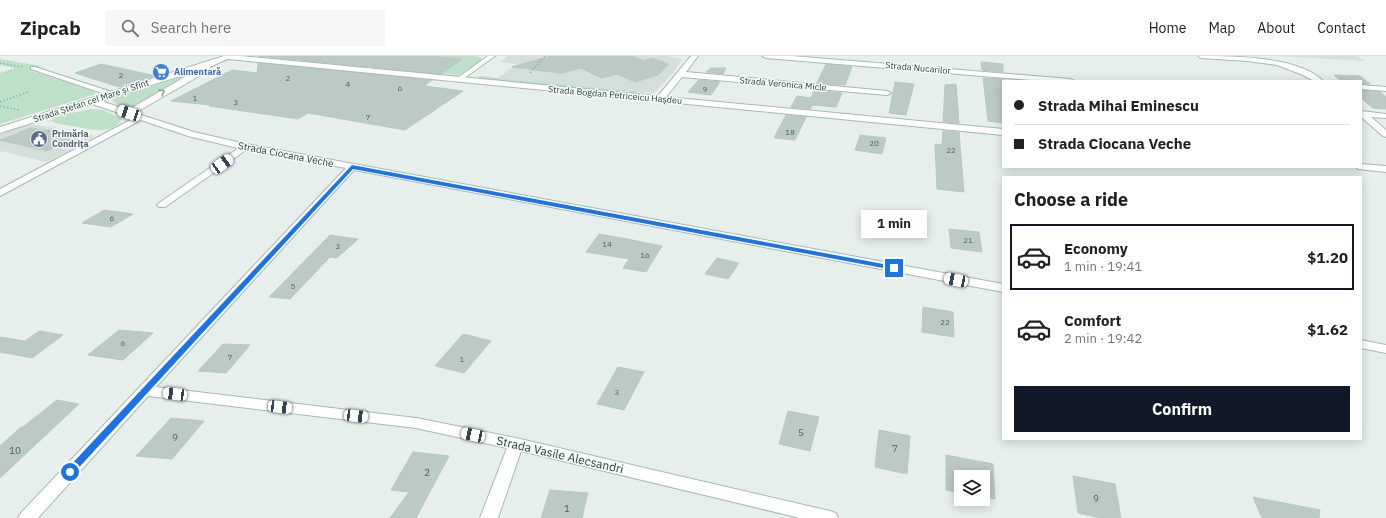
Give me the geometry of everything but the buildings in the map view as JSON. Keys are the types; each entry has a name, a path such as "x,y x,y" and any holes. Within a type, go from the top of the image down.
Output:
{"street":[{"path":"660,99 695,56"},
{"name":"Strada Nucarilor","path":"766,56 1058,80"},
{"path":"1201,56 1253,60 1285,66 1307,73 1318,80"},
{"name":"Strada Bogdan Petriceicu Hașdeu","path":"229,57 1002,132"},
{"name":"Strada Ștefan cel Mare și Sfînt","path":"0,130 229,57"},
{"path":"129,113 203,70 209,64"},
{"name":"Strada Veronica Micle","path":"679,74 887,93"},
{"path":"1362,87 1386,89"},
{"name":"Strada Ciocana Veche","path":"92,101 191,134 246,147 1002,288"},
{"path":"1362,114 1386,116"},
{"path":"1362,114 1386,134"},
{"path":"0,193 141,117"},
{"path":"27,518 352,167"},
{"path":"1362,167 1386,169"},
{"path":"1362,344 1386,349"},
{"name":"Strada Vasile Alecsandri","path":"144,391 416,424 516,444 830,518"},
{"path":"490,518 516,444"}],"lane":[{"path":"458,80 492,56"},
{"path":"33,68 114,94"},
{"path":"162,205 246,147"}],"path":[{"path":"527,76 537,67 541,59 545,56"},
{"path":"0,63 33,68"},
{"path":"0,102 28,92"}],"shaded area":[{"path":"508,56 667,56 682,59 673,73 654,93 498,78 517,64 500,62"},
{"path":"1277,56 1357,56 1365,61"},
{"path":"28,125 37,125 92,135 93,138 47,162 0,151 0,134"}],"green space":[{"path":"286,56 473,56 480,57 482,61 458,75 282,59"},
{"path":"0,59 41,66 29,70 91,90 96,94 0,124 0,73 15,68 0,65"},
{"path":"192,74 134,106 122,106 116,104 112,100 120,96"},
{"path":"482,76 644,92 641,95 472,78"},
{"path":"91,109 103,110 122,119 112,128 99,130 85,129 51,121 56,116"}],"place":[{"name":"Alimentară","path":"161,72"},
{"name":"Primăria Condrița","path":"39,139"}],"route":[{"path":"70,472 352,167 894,268"}]}
